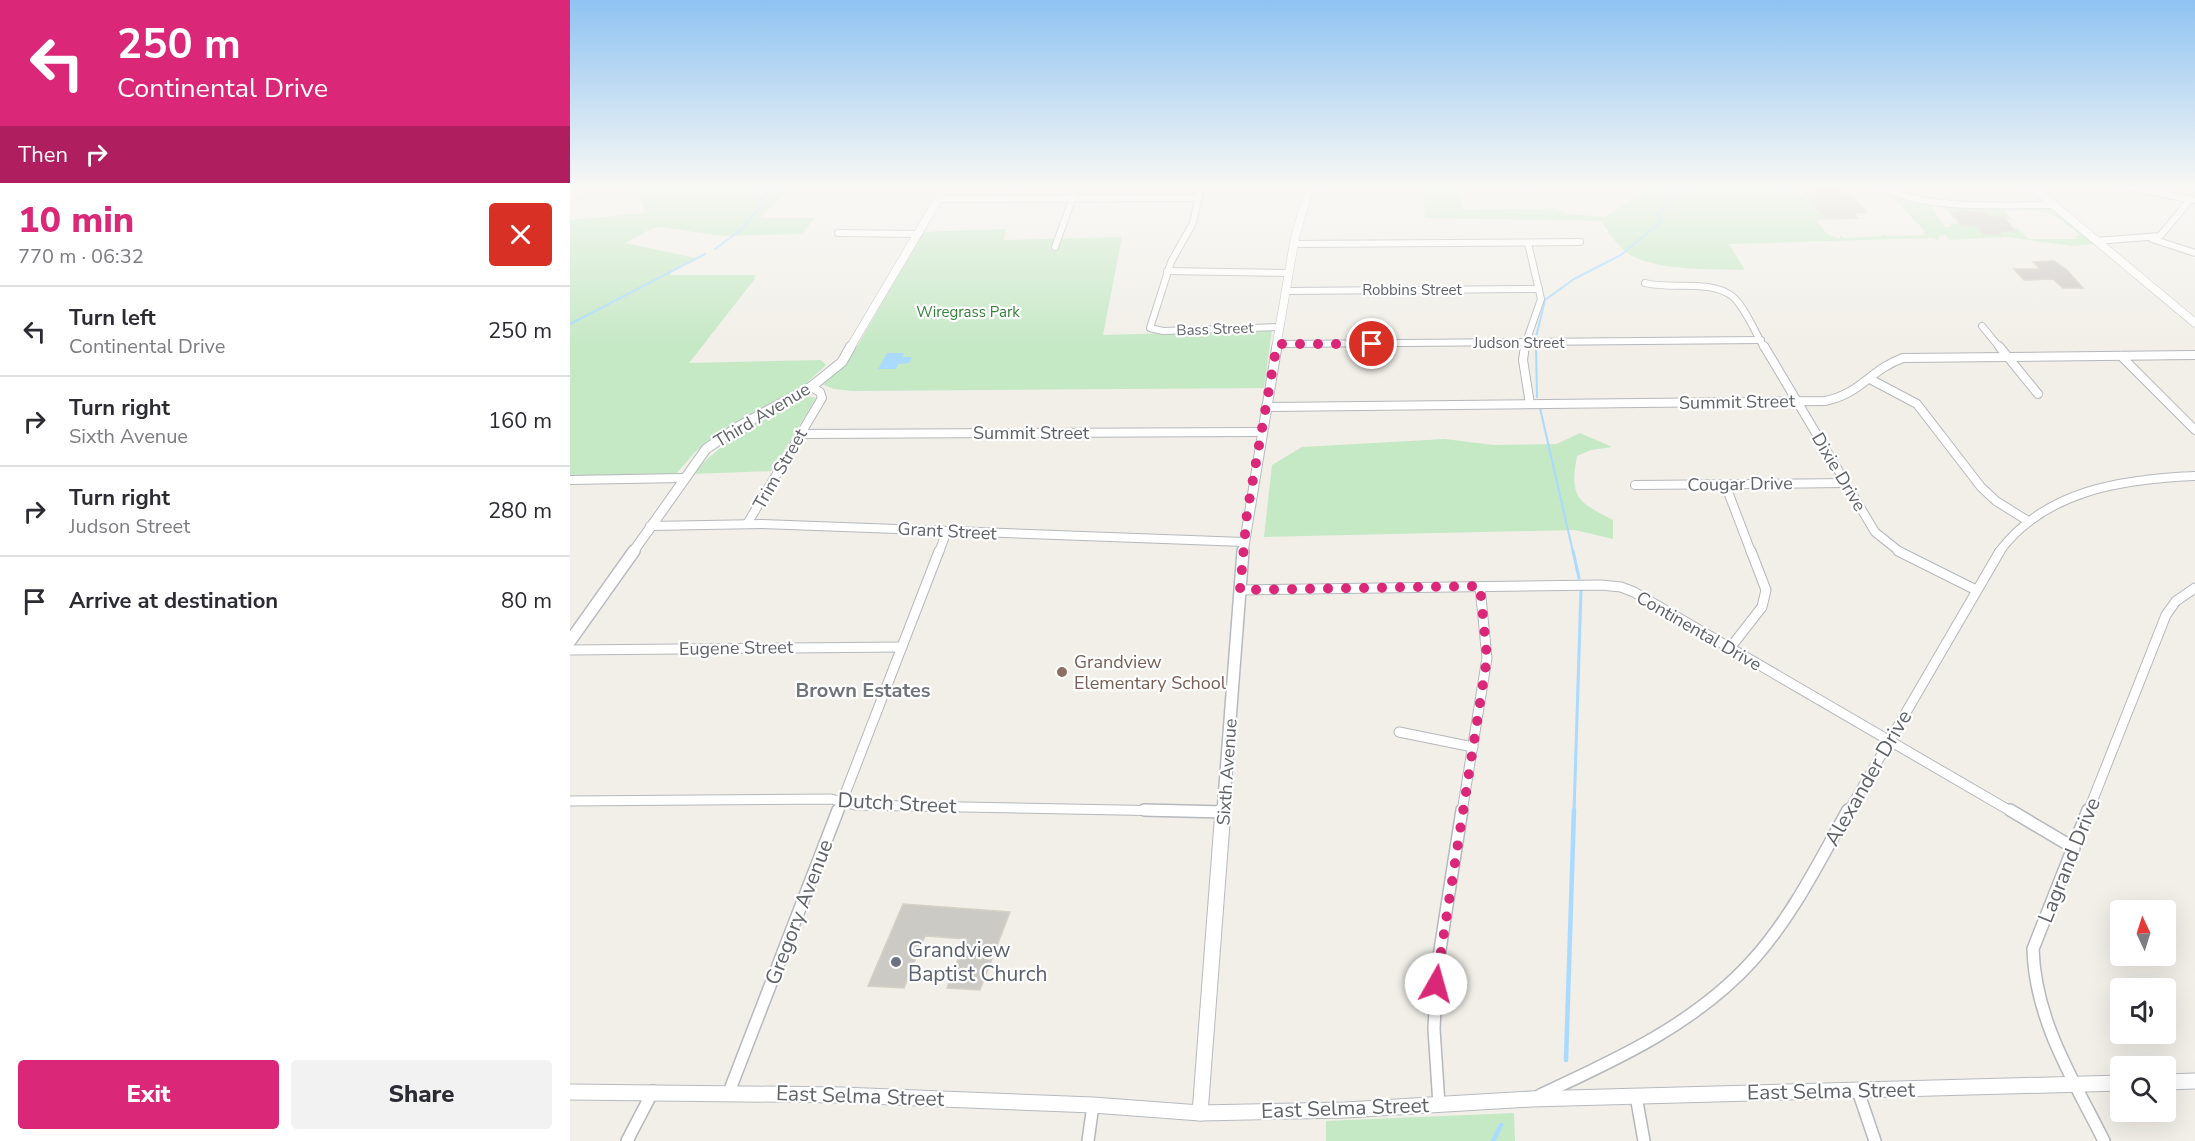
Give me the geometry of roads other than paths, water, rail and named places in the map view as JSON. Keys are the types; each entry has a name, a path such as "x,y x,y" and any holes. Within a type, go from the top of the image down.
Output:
{"street":[{"name":"Third Avenue","path":"570,641 699,456 714,443 811,387 846,356 916,239"},
{"path":"1055,247 1058,239"},
{"path":"1186,239 1167,271 1289,273"},
{"name":"Sixth Avenue","path":"1200,1113 1244,542 1295,239"},
{"path":"2096,241 2129,239"},
{"path":"2156,239 2195,253"},
{"path":"2096,241 2195,323"},
{"path":"1294,244 1580,242"},
{"path":"1528,243 1541,299 1526,342 1524,371 1530,404"},
{"name":"Bass Street","path":"1167,271 1149,325 1150,328 1163,331 1280,327"},
{"name":"Dixie Drive","path":"1645,283 1657,287 1709,288 1727,293 1736,300 1872,527 1890,546 1976,590"},
{"name":"Robbins Street","path":"1286,291 1539,289"},
{"path":"1982,326 2038,394"},
{"name":"Judson Street","path":"1277,344 1761,340"},
{"name":"Summit Street","path":"1266,407 1840,399 1858,391 1883,365 1903,358 2195,355"},
{"path":"2121,356 2195,430"},
{"path":"1869,379 1907,397 1921,408 1981,487 1996,501 2028,521"},
{"name":"Trim Street","path":"747,524 822,398 820,392 811,387"},
{"name":"Summit Street","path":"801,434 1261,432"},
{"path":"570,480 683,478"},
{"name":"Alexander Drive","path":"1531,1099 1579,1077 1668,1030 1695,1012 1746,967 1767,943 1799,896 1976,590 2007,542 2028,521 2060,501 2100,487 2141,479 2193,478"},
{"name":"Cougar Drive","path":"1635,485 1846,483"},
{"path":"1725,484 1766,590 1762,607 1730,648"},
{"name":"Grant Street","path":"650,526 747,524 1244,542"},
{"name":"Gregory Avenue","path":"729,1092 947,531"},
{"name":"Continental Drive","path":"1240,590 1480,586 1608,585 1620,587 1730,648 2074,848"},
{"path":"1439,1105 1434,1029 1437,969 1487,658 1480,586"},
{"name":"Lagrand Drive","path":"2104,1141 2044,1017 2037,998 2032,964 2033,949 2166,615 2176,601 2195,588"},
{"name":"Eugene Street","path":"570,650 902,647"},
{"path":"1399,732 1473,747"},
{"name":"Dutch Street","path":"570,801 831,799 855,805 1224,812"},
{"path":"2176,1082 2195,1082"},
{"name":"East Selma Street","path":"570,1092 729,1092 1093,1105 1200,1113 1439,1105 1531,1099 2110,1083"},
{"path":"627,1141 652,1091"},
{"path":"1858,1091 1875,1141"},
{"path":"1636,1096 1644,1141"},
{"path":"1088,1141 1093,1105"}],"water":[{"path":"887,353 904,353 902,357 912,357 909,363 898,364 896,369 878,369"}],"waterway":[{"path":"715,249 728,239"},
{"path":"1536,337 1545,300 1574,279 1621,255 1640,239"},
{"path":"570,324 705,254"},
{"path":"1536,346 1537,397"},
{"path":"1540,408 1573,552"},
{"path":"1573,551 1579,578"},
{"path":"1574,812 1581,590"},
{"path":"1566,1060 1574,810"},
{"path":"1493,1141 1501,1125"}],"place":[{"name":"Grandview Elementary School","path":"1062,672"},
{"name":"Grandview Baptist Church","path":"896,962"}],"district":[{"name":"Brown Estates","path":"863,690"}],"park label":[{"name":"Wiregrass Park","path":"968,312"}]}
